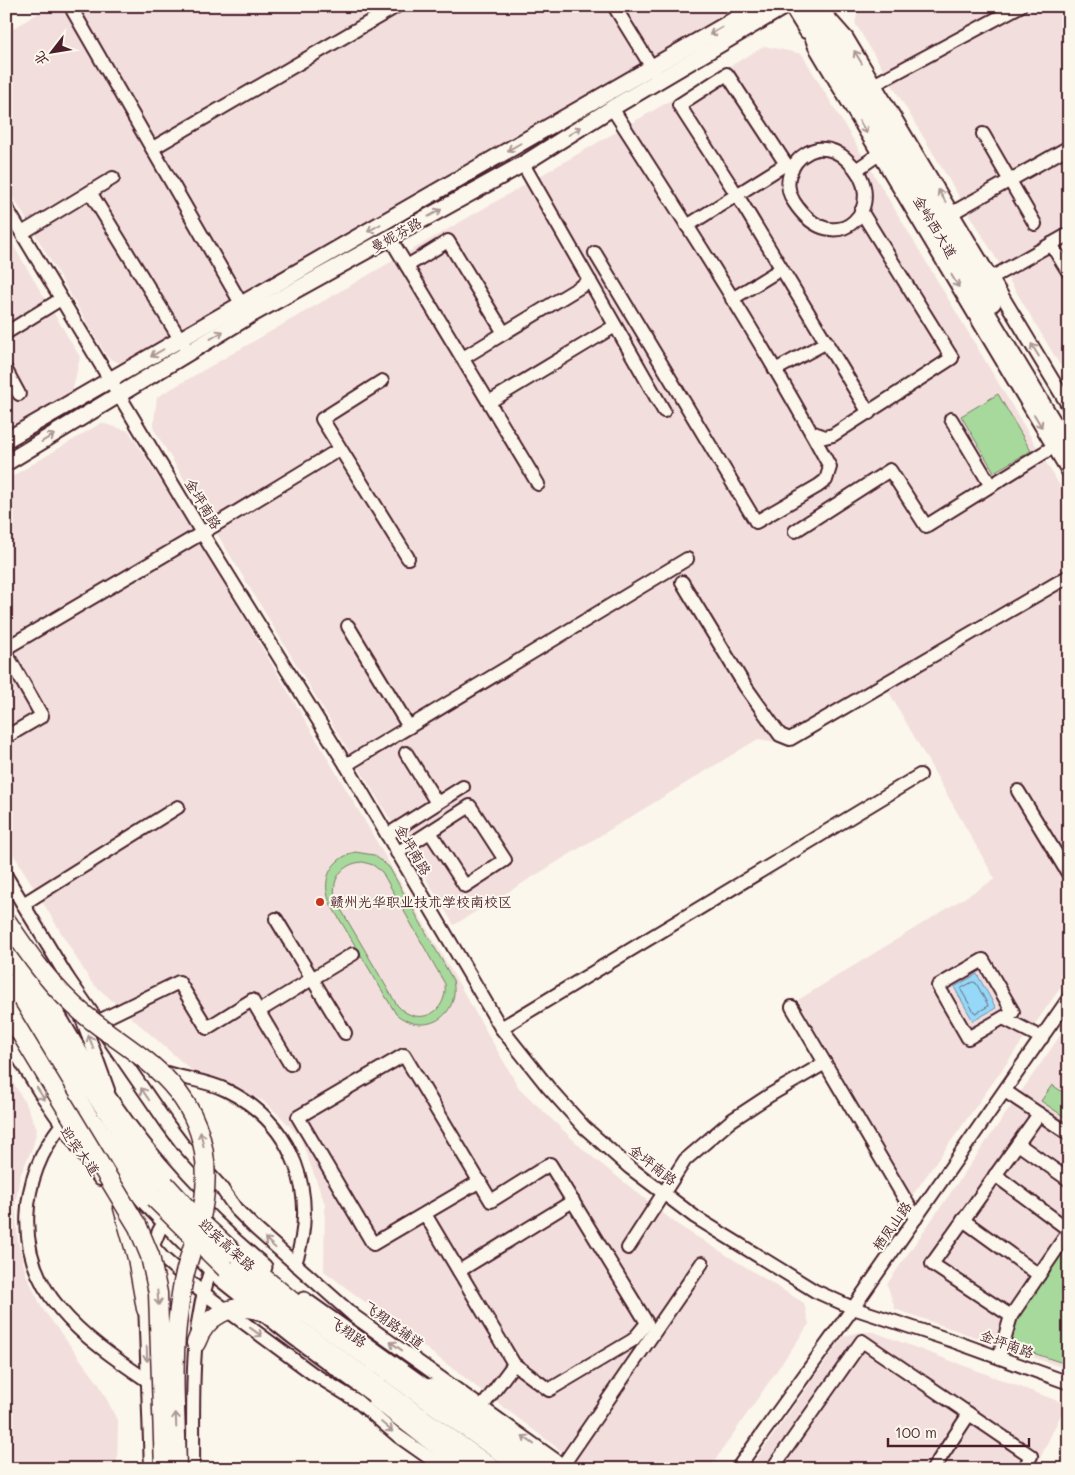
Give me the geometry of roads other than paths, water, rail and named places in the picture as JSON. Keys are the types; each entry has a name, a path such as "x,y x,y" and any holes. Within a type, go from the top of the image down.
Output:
{"highway":[{"path":"6,920 51,983 85,1015 147,1061 171,1084 189,1108 201,1134 206,1164 205,1192 200,1224 180,1294 176,1333 177,1469"},
{"name":"迎宾高架路","path":"6,949 57,1038 105,1109 134,1149 195,1217 234,1253 306,1313 524,1469"},
{"name":"迎宾高架路","path":"6,983 43,1046 90,1119 154,1198 187,1232 226,1269 297,1328 493,1469"},
{"path":"6,1009 138,1227 150,1256 158,1293 164,1469"},
{"path":"82,1124 105,1166 125,1214 137,1258 146,1309"},
{"path":"196,1343 208,1322 227,1310 245,1308 261,1311"},
{"path":"384,1357 516,1444 560,1468"},
{"path":"367,1390 467,1469"}],"main road":[{"name":"曼妮芬路","path":"6,440 180,339 245,310 390,238 523,164 612,108 656,74 758,6"},
{"name":"曼妮芬路","path":"6,463 188,352 245,310 656,74 785,6"},
{"name":"金岭西大道","path":"801,6 1069,448"},
{"name":"金岭西大道","path":"817,6 1069,428"},
{"path":"6,927 66,1032 113,1104"},
{"name":"迎宾大道","path":"6,1004 82,1124 114,1165 164,1222"},
{"name":"飞翔路","path":"113,1104 172,1178 204,1213 310,1306 539,1469"},
{"path":"164,1222 211,1269 261,1311 476,1469"}],"street":[{"path":"153,148 397,6"},
{"path":"614,6 656,74"},
{"path":"790,6 1069,473"},
{"path":"801,6 815,46"},
{"path":"817,6 847,38"},
{"path":"828,6 1067,401"},
{"path":"875,84 1020,6"},
{"path":"73,11 245,310"},
{"path":"687,226 737,195 789,165 811,150 824,148 837,152 851,163 865,191 861,211 851,223 840,228 826,229 814,224 804,215 791,196 788,182 789,165 726,74 680,105 737,195 869,413"},
{"path":"595,253 756,522 826,480 830,467 811,432 732,299 612,108"},
{"path":"983,134 1035,224"},
{"path":"952,213 1069,147"},
{"path":"856,170 879,154"},
{"path":"523,164 664,411"},
{"path":"22,233 113,178"},
{"path":"90,192 188,352"},
{"name":"金坪南路","path":"6,207 202,533 346,765 501,1028 548,1087 584,1127 629,1167 695,1217 815,1291 853,1308 1069,1382"},
{"path":"811,432 826,437 833,435 952,358 861,211"},
{"path":"991,278 1069,234"},
{"path":"390,238 538,484"},
{"path":"407,266 448,241 504,333"},
{"path":"1051,244 1069,273"},
{"path":"732,299 781,269"},
{"path":"462,358 590,281"},
{"path":"6,333 61,299"},
{"path":"489,402 615,326"},
{"path":"775,370 827,342"},
{"path":"6,370 19,394"},
{"path":"382,381 322,419 408,558"},
{"path":"951,419 991,486"},
{"path":"795,531 890,470 926,526 1053,448"},
{"path":"6,648 202,533 340,449"},
{"path":"346,765 687,559"},
{"path":"682,582 745,686 780,735 790,739 1069,576"},
{"path":"348,626 409,727"},
{"path":"6,654 42,716 6,737"},
{"path":"406,753 437,803"},
{"path":"501,1028 920,775"},
{"path":"387,835 463,787"},
{"path":"1018,791 1069,875"},
{"path":"23,904 178,806"},
{"path":"397,853 470,806 505,860 465,886 430,832"},
{"path":"6,876 108,1039 130,1056 155,1069 225,1090 249,1104 270,1123 286,1145 302,1184 305,1211 304,1224 301,1245 295,1264"},
{"path":"276,919 345,1033"},
{"path":"259,1011 353,954"},
{"path":"983,960 1013,1012 1003,1018 968,1038 938,986 983,960"},
{"path":"68,976 113,1104"},
{"path":"97,1022 179,982 207,1028 252,1000 290,1064"},
{"name":"栖凤山路","path":"737,1469 853,1308 1069,998"},
{"path":"792,1007 916,1218"},
{"path":"1003,1018 1042,1038"},
{"path":"6,1033 82,1124"},
{"name":"迎宾大道","path":"6,1037 11,1055 125,1214 163,1258 204,1294"},
{"name":"飞翔路辅道","path":"108,1039 183,1145 220,1186 236,1209 256,1229 354,1316 482,1407 560,1468"},
{"path":"424,1214 514,1364 549,1390 633,1340 647,1323 550,1164 491,1200 480,1181 404,1055 298,1117 373,1244 480,1181"},
{"path":"628,1248 685,1160 732,1120 770,1095 826,1063"},
{"path":"1005,1091 1069,1134"},
{"path":"1010,1316 932,1264 1039,1114"},
{"path":"62,1124 45,1147 29,1194 27,1229 29,1244 37,1271 50,1296 68,1318 106,1352 148,1381"},
{"path":"1018,1144 1069,1180"},
{"path":"995,1175 1069,1231 1010,1316 999,1357"},
{"path":"151,1469 145,1281 152,1246 164,1222 186,1194"},
{"path":"459,1271 572,1201"},
{"path":"964,1220 1039,1275"},
{"path":"193,1469 194,1393 198,1322 211,1269 226,1233"},
{"path":"560,1468 702,1263"},
{"path":"204,1294 312,1373 357,1402 398,1436 445,1469"},
{"path":"772,1469 862,1341 1031,1456 1024,1469"},
{"path":"482,1407 514,1364"},
{"path":"933,1469 969,1414"}],"water":[{"path":"977,974 996,1008 973,1021 954,987"}],"place":[{"name":"赣州光华职业技术学校南校区","path":"320,902"}]}
